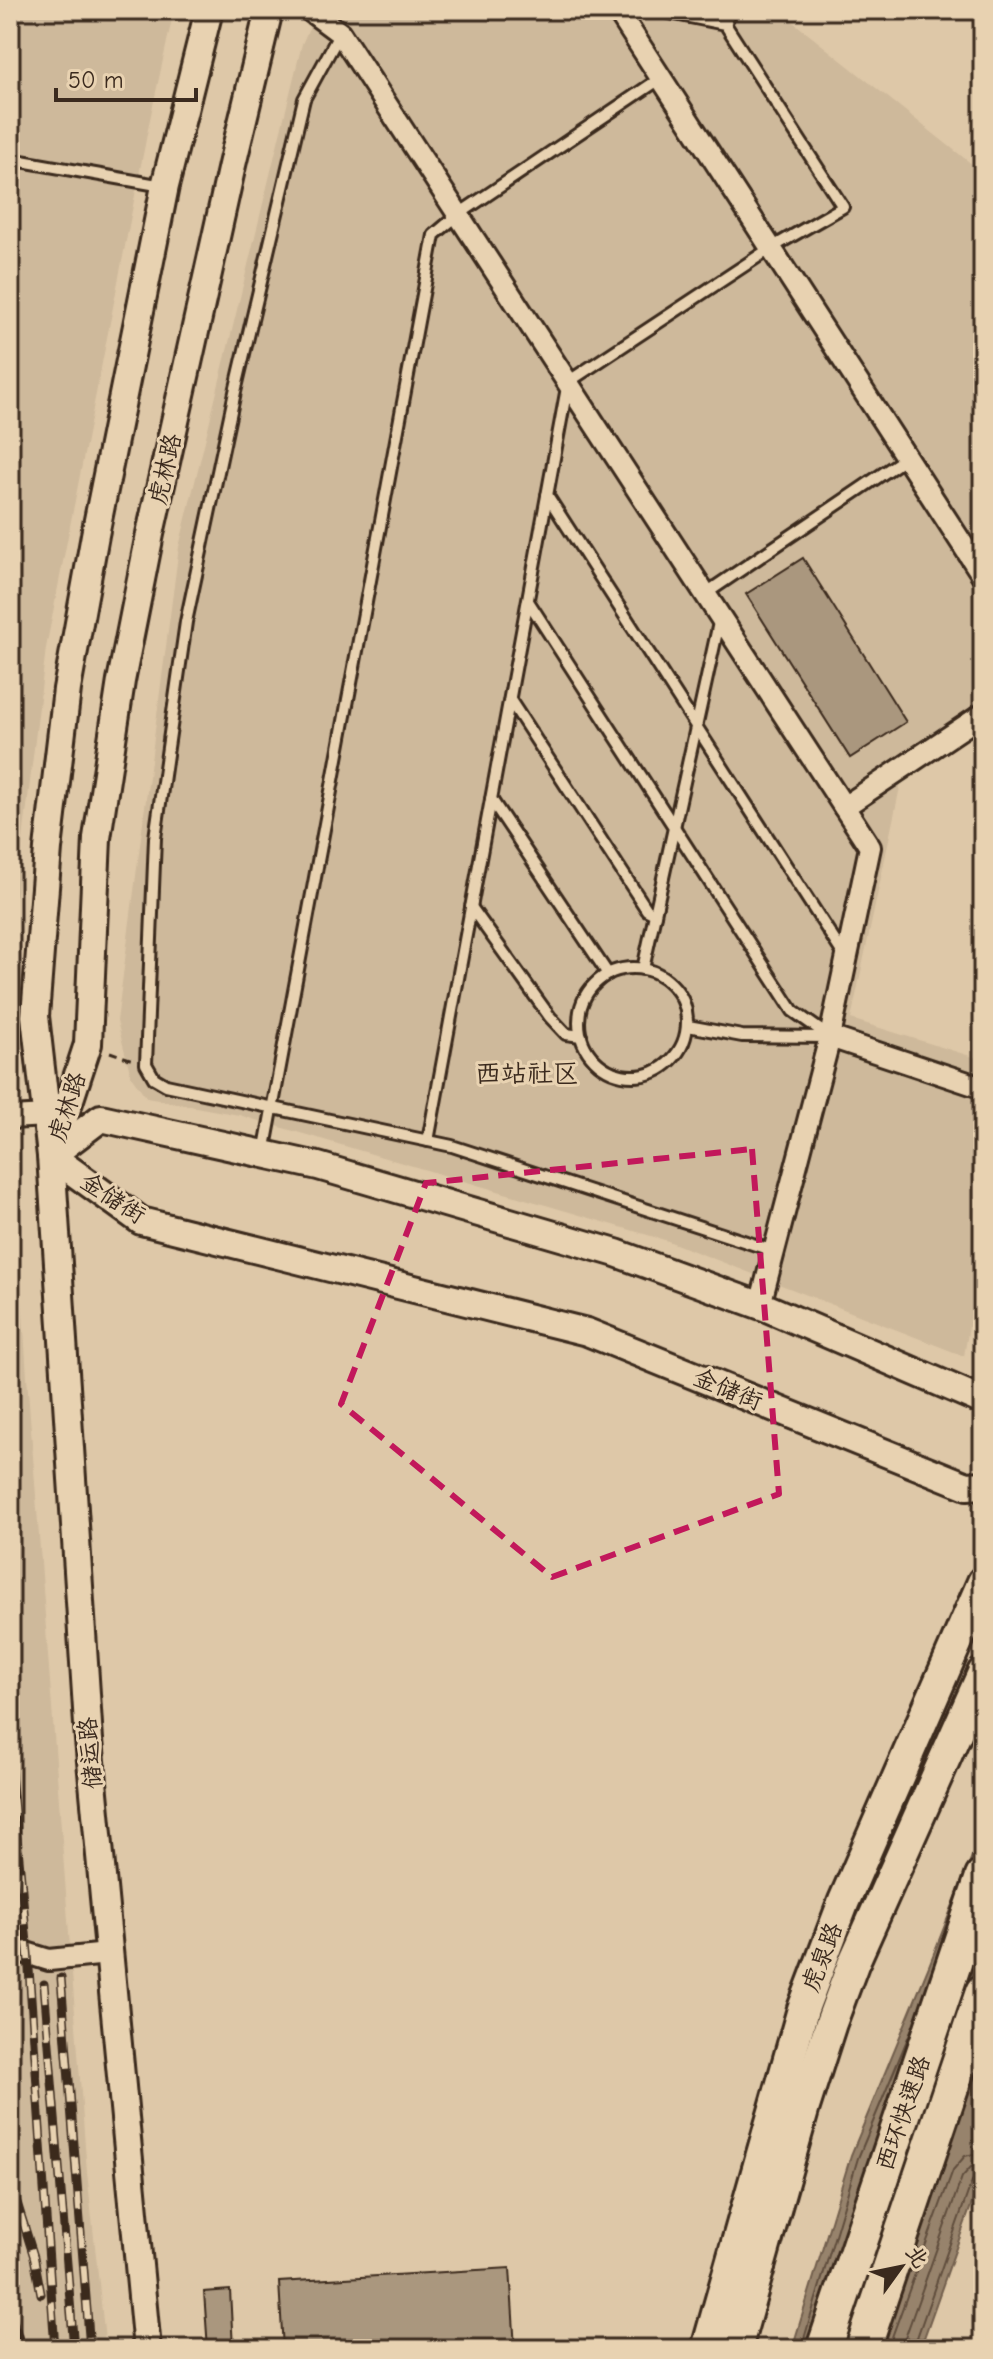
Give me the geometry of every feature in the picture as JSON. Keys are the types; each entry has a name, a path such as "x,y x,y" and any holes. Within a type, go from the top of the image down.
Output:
{"highway":[{"name":"西环快速路","path":"824,2349 983,1877"},
{"name":"西环快速路","path":"863,2349 983,1992"}],"main road":[{"name":"虎泉路","path":"707,2349 803,2009 844,1901 983,1582"},
{"name":"虎泉路","path":"736,2349 804,2107 831,2023 853,1964 983,1673"}],"street":[{"name":"虎林路","path":"51,1156 35,1016 48,849 67,689 165,186 209,10"},
{"name":"虎林路","path":"51,1156 88,1044 97,838 121,681 150,534 269,10"},
{"path":"309,10 340,33 870,847 830,1037 760,1305"},
{"path":"617,10 983,576"},
{"path":"844,807 983,714"},
{"path":"830,1037 983,1088"},
{"path":"10,1118 47,1116"},
{"name":"金储街","path":"983,1401 760,1305 616,1253 318,1166 101,1118 51,1156 141,1221 587,1332 967,1486 983,1485"},
{"name":"储运路","path":"51,1156 89,1740 147,2349"},
{"path":"10,1948 49,1960 108,1954"}],"lane":[{"path":"428,1141 568,382 771,248 843,207 725,24 654,10"},
{"path":"725,24 731,10"},
{"path":"340,33 304,99 235,392 186,622 155,838 146,1064 154,1078 166,1085 452,1146 774,1251"},
{"path":"263,1154 434,235 459,214 661,78"},
{"path":"10,159 165,186"},
{"path":"705,594 906,458"},
{"path":"547,495 846,959"},
{"path":"528,601 793,1011 830,1037"},
{"path":"643,969 720,616"},
{"path":"510,700 647,910 655,914"},
{"path":"491,799 608,974"},
{"path":"471,907 550,1017 566,1034 581,1036"},
{"path":"631,967 643,969 665,978 678,991 686,1008 688,1026 684,1044 674,1060 660,1071 643,1077 625,1077 608,1071 594,1060 584,1046 579,1028 580,1011 586,994 608,974 631,967"},
{"path":"688,1026 742,1036 830,1037"}],"path":[{"path":"88,1044 146,1064"}],"highlighted area":[{"path":"752,1149 779,1494 552,1577 341,1404 426,1183"}],"shaded area":[{"path":"10,10 174,10 46,648 10,948"},
{"path":"317,10 778,10 983,173 983,718 903,773 851,1019 983,1060 983,1243 964,1356 668,1241 239,1115 147,1098 131,1076 117,1021 179,547 302,44"},
{"path":"10,1108 27,1377 87,2172 106,2349 10,2349"}],"water":[{"path":"983,1828 983,2172 920,2349 792,2349 851,2155"}],"building":[{"path":"803,558 906,722 850,758 746,594"},
{"path":"510,2268 515,2349 283,2349 279,2282"},
{"path":"230,2290 233,2349 208,2349 204,2292"}],"railway":[{"path":"10,1763 28,1954 55,2349"},
{"path":"61,1978 90,2349"},
{"path":"44,1984 74,2349"},
{"path":"10,2180 34,2257 41,2294"},
{"path":"10,2310 22,2349"}],"district":[{"name":"西站社区","path":"527,1073"}]}
